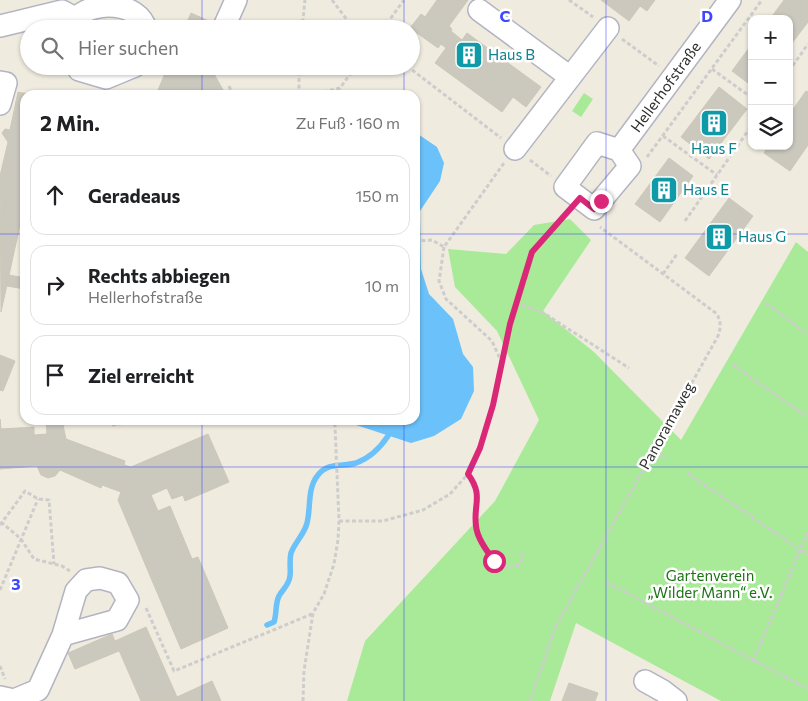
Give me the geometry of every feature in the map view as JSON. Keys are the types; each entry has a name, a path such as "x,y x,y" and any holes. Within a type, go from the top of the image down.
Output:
{"street":[{"path":"227,20 236,0"},
{"name":"Hellerhofstraße","path":"619,150 730,0"},
{"path":"77,20 86,10 102,5 124,6 143,14"},
{"path":"479,10 570,77"},
{"path":"25,20 62,11 70,20"},
{"path":"0,26 20,21"},
{"path":"515,149 608,28"},
{"path":"96,75 106,78 113,75"},
{"path":"0,82 6,83 0,104"},
{"path":"597,143 619,150 630,166 594,209 573,192 597,143"},
{"path":"0,697 14,700 38,690 63,635 76,590 86,580 100,578 118,583 128,600 117,620 63,635"},
{"path":"645,682 663,691 676,701"}],"path":[{"path":"303,20 305,0"},
{"path":"332,0 347,20"},
{"path":"390,20 404,0"},
{"path":"645,160 762,0"},
{"path":"793,66 808,44"},
{"path":"712,69 748,95"},
{"path":"299,75 299,90"},
{"path":"332,90 340,88 349,75"},
{"path":"339,521 383,521 424,510 450,494 468,474 480,448 493,405 510,324 532,252 573,192 419,75"},
{"path":"228,86 230,90"},
{"path":"685,221 748,132"},
{"path":"663,136 717,175"},
{"path":"501,362 492,341 446,299 439,281 444,247 515,149"},
{"name":"Panoramaweg","path":"530,701 556,626 721,328 717,314 597,224"},
{"path":"420,241 432,240 444,247"},
{"path":"663,274 677,254"},
{"path":"766,303 808,335"},
{"path":"516,304 542,312 629,368"},
{"path":"733,365 808,417"},
{"path":"303,701 304,671 313,614 324,594 334,564 338,540 339,521 335,425"},
{"path":"653,451 666,458"},
{"path":"687,473 808,555"},
{"path":"468,474 476,485 476,527 484,547 494,561 507,567 519,565 523,558 520,550"},
{"path":"54,564 49,500 38,499 25,491 1,524 21,539 34,559 54,564 62,566 86,580"},
{"path":"0,590 38,499"},
{"path":"753,660 808,532"},
{"path":"606,582 808,689"},
{"path":"128,600 145,606 174,671 313,614"}],"green space":[{"path":"584,93 593,99 581,117 572,111"},
{"name":"Gartenverein „Wilder Mann“ e.V.","path":"570,219 591,240 543,311 594,352 681,440 796,242 808,252 808,701 721,701 576,623 550,701 347,701 365,641 495,501 539,420 497,331 455,287 448,249 506,254 534,225"}],"water":[{"path":"420,135 437,147 444,163 440,181 420,211"},
{"path":"420,211 421,269 429,294 453,319 463,354 473,367 474,391 461,419 434,436 411,443 356,425 420,425"}],"building":[{"name":"Haus B","path":"437,0 468,0 449,26 452,29 451,31 462,40 467,33 541,87 526,107 513,97 502,112 435,63 446,48 441,44 438,48 420,35 420,20 416,20 421,14 425,17"},
{"path":"601,0 655,0 647,11 640,6 629,21"},
{"path":"784,0 808,0 808,22 793,42 793,15 773,15"},
{"path":"191,13 207,20 188,20"},
{"path":"748,49 748,83 732,71"},
{"path":"164,75 215,75 223,90 158,90"},
{"name":"Haus F","path":"719,87 747,109 709,159 681,137"},
{"path":"806,91 808,92 808,145 790,171 764,153 766,150 793,150 793,109"},
{"path":"18,92 20,92 20,225 1,312 0,176 8,142 2,133 5,129 10,130"},
{"name":"Haus E","path":"669,158 693,176 660,222 635,204"},
{"name":"Haus G","path":"729,198 753,216 709,276 685,258"},
{"path":"9,275 20,277 20,288 7,286"},
{"path":"0,355 15,361 3,391 0,390"},
{"path":"0,419 1,429 34,427 34,435 47,434 46,425 63,425 66,439 125,461 124,465 131,467 208,434 229,482 185,501 183,495 172,499 167,488 151,495 158,511 170,506 192,559 198,557 228,628 181,649 118,500 121,492 102,485 101,488 60,470 55,476 48,478 41,475 37,466 0,469"},
{"path":"146,627 177,697 167,701 141,701 115,641"},
{"path":"112,634 119,651 75,669 68,653"},
{"path":"212,681 221,701 167,701 177,697"},
{"path":"569,683 598,693 595,701 562,701"}],"waterway":[{"path":"267,625 274,622 278,599 289,579 291,553 307,523 312,486 318,475 326,468 356,463 366,458 388,436"}],"place":[{"name":"Haus B","path":"469,55"},
{"name":"Haus F","path":"714,123"},
{"name":"Haus E","path":"664,190"},
{"name":"Haus G","path":"719,237"}],"route":[{"path":"494,561 484,547 476,527 476,485 468,474 480,448 493,405 510,324 532,252 580,198 594,209 601,201"}]}
